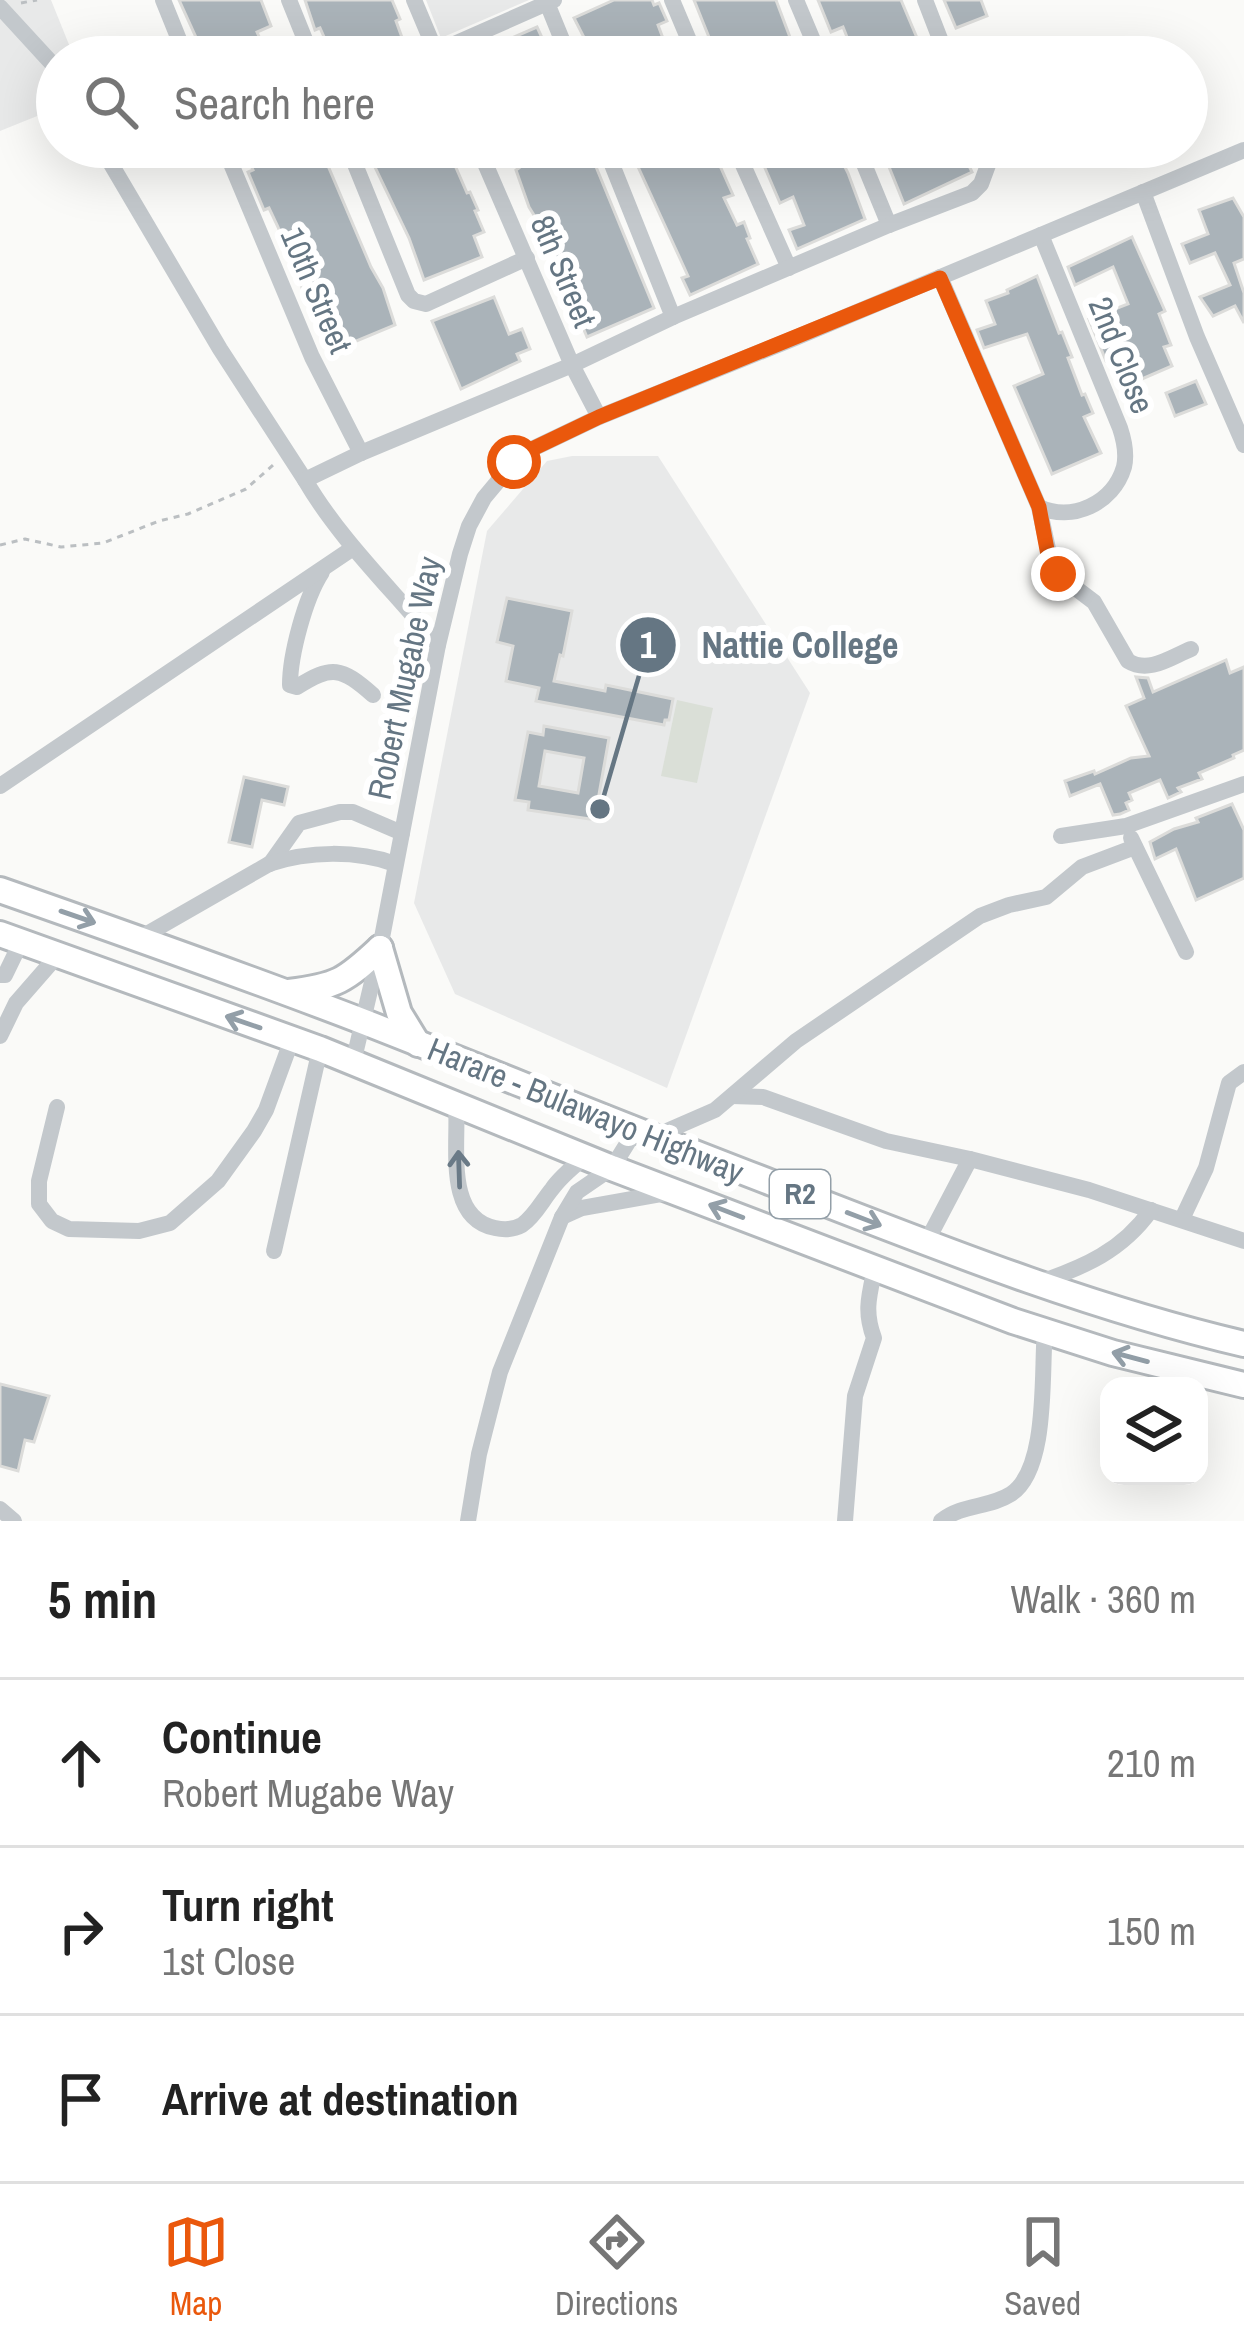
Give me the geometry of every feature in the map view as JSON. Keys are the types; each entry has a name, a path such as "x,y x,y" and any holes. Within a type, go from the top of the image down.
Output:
{"highway":[{"name":"Harare - Bulawayo Highway","path":"0,890 364,1022 926,1243 1134,1316 1244,1344"},
{"name":"Harare - Bulawayo Highway","path":"11,938 320,1049 612,1168 1045,1330 1114,1353 1244,1385"},
{"path":"283,993 330,986 355,972 380,948 399,1013 418,1044"}],"street":[{"path":"163,0 178,36"},
{"path":"289,0 304,36"},
{"path":"414,0 429,36"},
{"path":"672,0 687,36"},
{"path":"796,0 811,36"},
{"path":"925,0 939,36"},
{"path":"477,36 551,1 562,36"},
{"path":"0,7 36,46"},
{"name":"Robert Mugabe Way","path":"1208,165 1244,150"},
{"path":"113,168 220,349 305,480 353,548 438,645"},
{"name":"10th Street","path":"233,168 312,357 361,453"},
{"path":"357,168 414,301 426,304 526,258"},
{"name":"8th Street","path":"487,168 599,417"},
{"path":"613,168 673,316"},
{"path":"745,168 789,268"},
{"path":"866,168 889,225"},
{"path":"305,480 572,365 673,316 972,194 981,184 983,168"},
{"name":"Robert Mugabe Way","path":"353,1063 460,554 484,498 514,462 599,417 1201,168"},
{"path":"1143,192 1197,337 1244,445"},
{"name":"2nd Close","path":"1039,507 1060,514 1087,509 1109,490 1125,465 1120,428 1042,235"},
{"path":"940,278 1039,507 1051,563 1058,574 1094,602 1128,661 1148,667 1191,649"},
{"path":"0,786 353,548"},
{"path":"323,566 305,606 290,685 297,688 318,674 334,671 356,680 373,695"},
{"path":"1060,836 1126,826 1244,784"},
{"path":"269,865 299,823 340,812 353,812 402,833"},
{"path":"1126,826 1186,952"},
{"path":"468,1521 478,1454 500,1372 562,1217 578,1192 612,1168 644,1134 715,1110 796,1041 980,916 1046,897 1082,867 1135,847"},
{"path":"140,938 269,865 305,856 363,855 395,864"},
{"path":"0,975 10,970 11,938"},
{"path":"0,1036 16,1003 57,956"},
{"path":"57,1107 39,1181 38,1204 52,1221 70,1229 112,1232 170,1223 218,1180 254,1131 292,1040"},
{"path":"274,1252 320,1049"},
{"path":"1182,1219 1205,1168 1229,1083 1244,1072"},
{"path":"732,1096 763,1097 886,1141 1030,1174 1244,1241"},
{"path":"456,1105 460,1193 467,1213 482,1225 519,1228 555,1184 586,1156"},
{"path":"926,1243 970,1159"},
{"path":"562,1217 582,1208 675,1191"},
{"path":"1038,1283 1088,1265 1138,1228 1151,1210"},
{"path":"845,1521 856,1396 874,1339 867,1322 874,1268"},
{"path":"941,1521 955,1511 1015,1492 1024,1481 1040,1432 1045,1330"},
{"path":"0,1509 14,1521"}],"path":[{"path":"0,545 25,539 61,547 103,543 246,489 291,457"}],"shaded area":[{"path":"0,0 51,0 66,36 36,36 36,116 0,131"},
{"path":"426,0 529,0 446,36 440,36"},
{"path":"572,456 658,456 810,693 667,1088 455,994 414,903 487,531 547,461"},
{"path":"677,700 713,708 697,783 661,776"}],"building":[{"path":"179,0 261,0 271,26 257,32 259,36 195,36"},
{"path":"305,0 392,0 401,36 324,36 320,28 315,30"},
{"path":"614,0 652,0 654,5 659,3 667,21 658,25 662,36 583,36 574,18"},
{"path":"694,0 776,0 790,36 709,36"},
{"path":"818,0 901,0 916,36 847,36 843,27 831,32"},
{"path":"944,0 981,0 987,16 956,28"},
{"path":"537,27 541,36 516,36"},
{"path":"329,168 395,325 330,352 314,315 322,311 311,287 303,290 278,227 269,208 264,210 248,172"},
{"path":"375,168 456,168 478,210 484,232 474,236 482,257 424,280"},
{"path":"597,168 654,308 587,337 516,170"},
{"path":"639,168 721,168 733,195 724,198 737,225 744,222 758,264 690,295 682,278 688,276"},
{"path":"765,168 846,168 865,219 797,249 789,230 804,225 793,197 780,203"},
{"path":"889,168 970,168 972,172 904,204"},
{"path":"1233,198 1244,217 1244,259 1234,263 1244,293 1244,323 1235,306 1213,316 1200,297 1230,285 1215,253 1190,263 1182,244 1208,234 1199,210"},
{"path":"1132,237 1165,311 1159,314 1171,345 1164,347 1172,366 1135,382 1125,361 1117,365 1114,357 1106,361 1089,319 1128,304 1113,267 1075,285 1068,267"},
{"path":"1037,276 1093,413 1084,417 1101,453 1052,474 1014,386 1043,374 1027,334 984,348 977,330 995,324 986,301"},
{"path":"494,297 509,334 522,329 530,349 517,354 520,361 461,389 432,321"},
{"path":"1196,381 1206,404 1175,416 1166,393"},
{"path":"507,598 572,611 554,681 605,691 606,685 673,699 669,720 664,725 536,701 539,688 506,681 513,646 497,642"},
{"path":"1226,660 1230,673 1244,667 1244,750 1199,773 1202,779 1178,788 1181,792 1168,798 1160,780 1129,793 1129,810 1120,814 1113,815 1100,784 1070,796 1065,781 1149,756 1126,706 1144,698 1136,677 1148,678 1153,692"},
{"path":"544,726 609,738 590,819 528,810 529,802 515,800 528,732 543,735","holes":["545,751 584,758 578,793 539,786"]},
{"path":"244,777 288,787 284,805 262,800 252,847 229,842"},
{"path":"1232,804 1244,830 1244,878 1196,900 1176,849 1155,859 1150,842"},
{"path":"0,1384 49,1396 34,1442 25,1440 18,1471 0,1466"}],"place":[{"name":"Nattie College","path":"600,809"}],"route":[{"path":"514,462 599,417 940,278 1039,507 1048,555 1058,574"}]}
